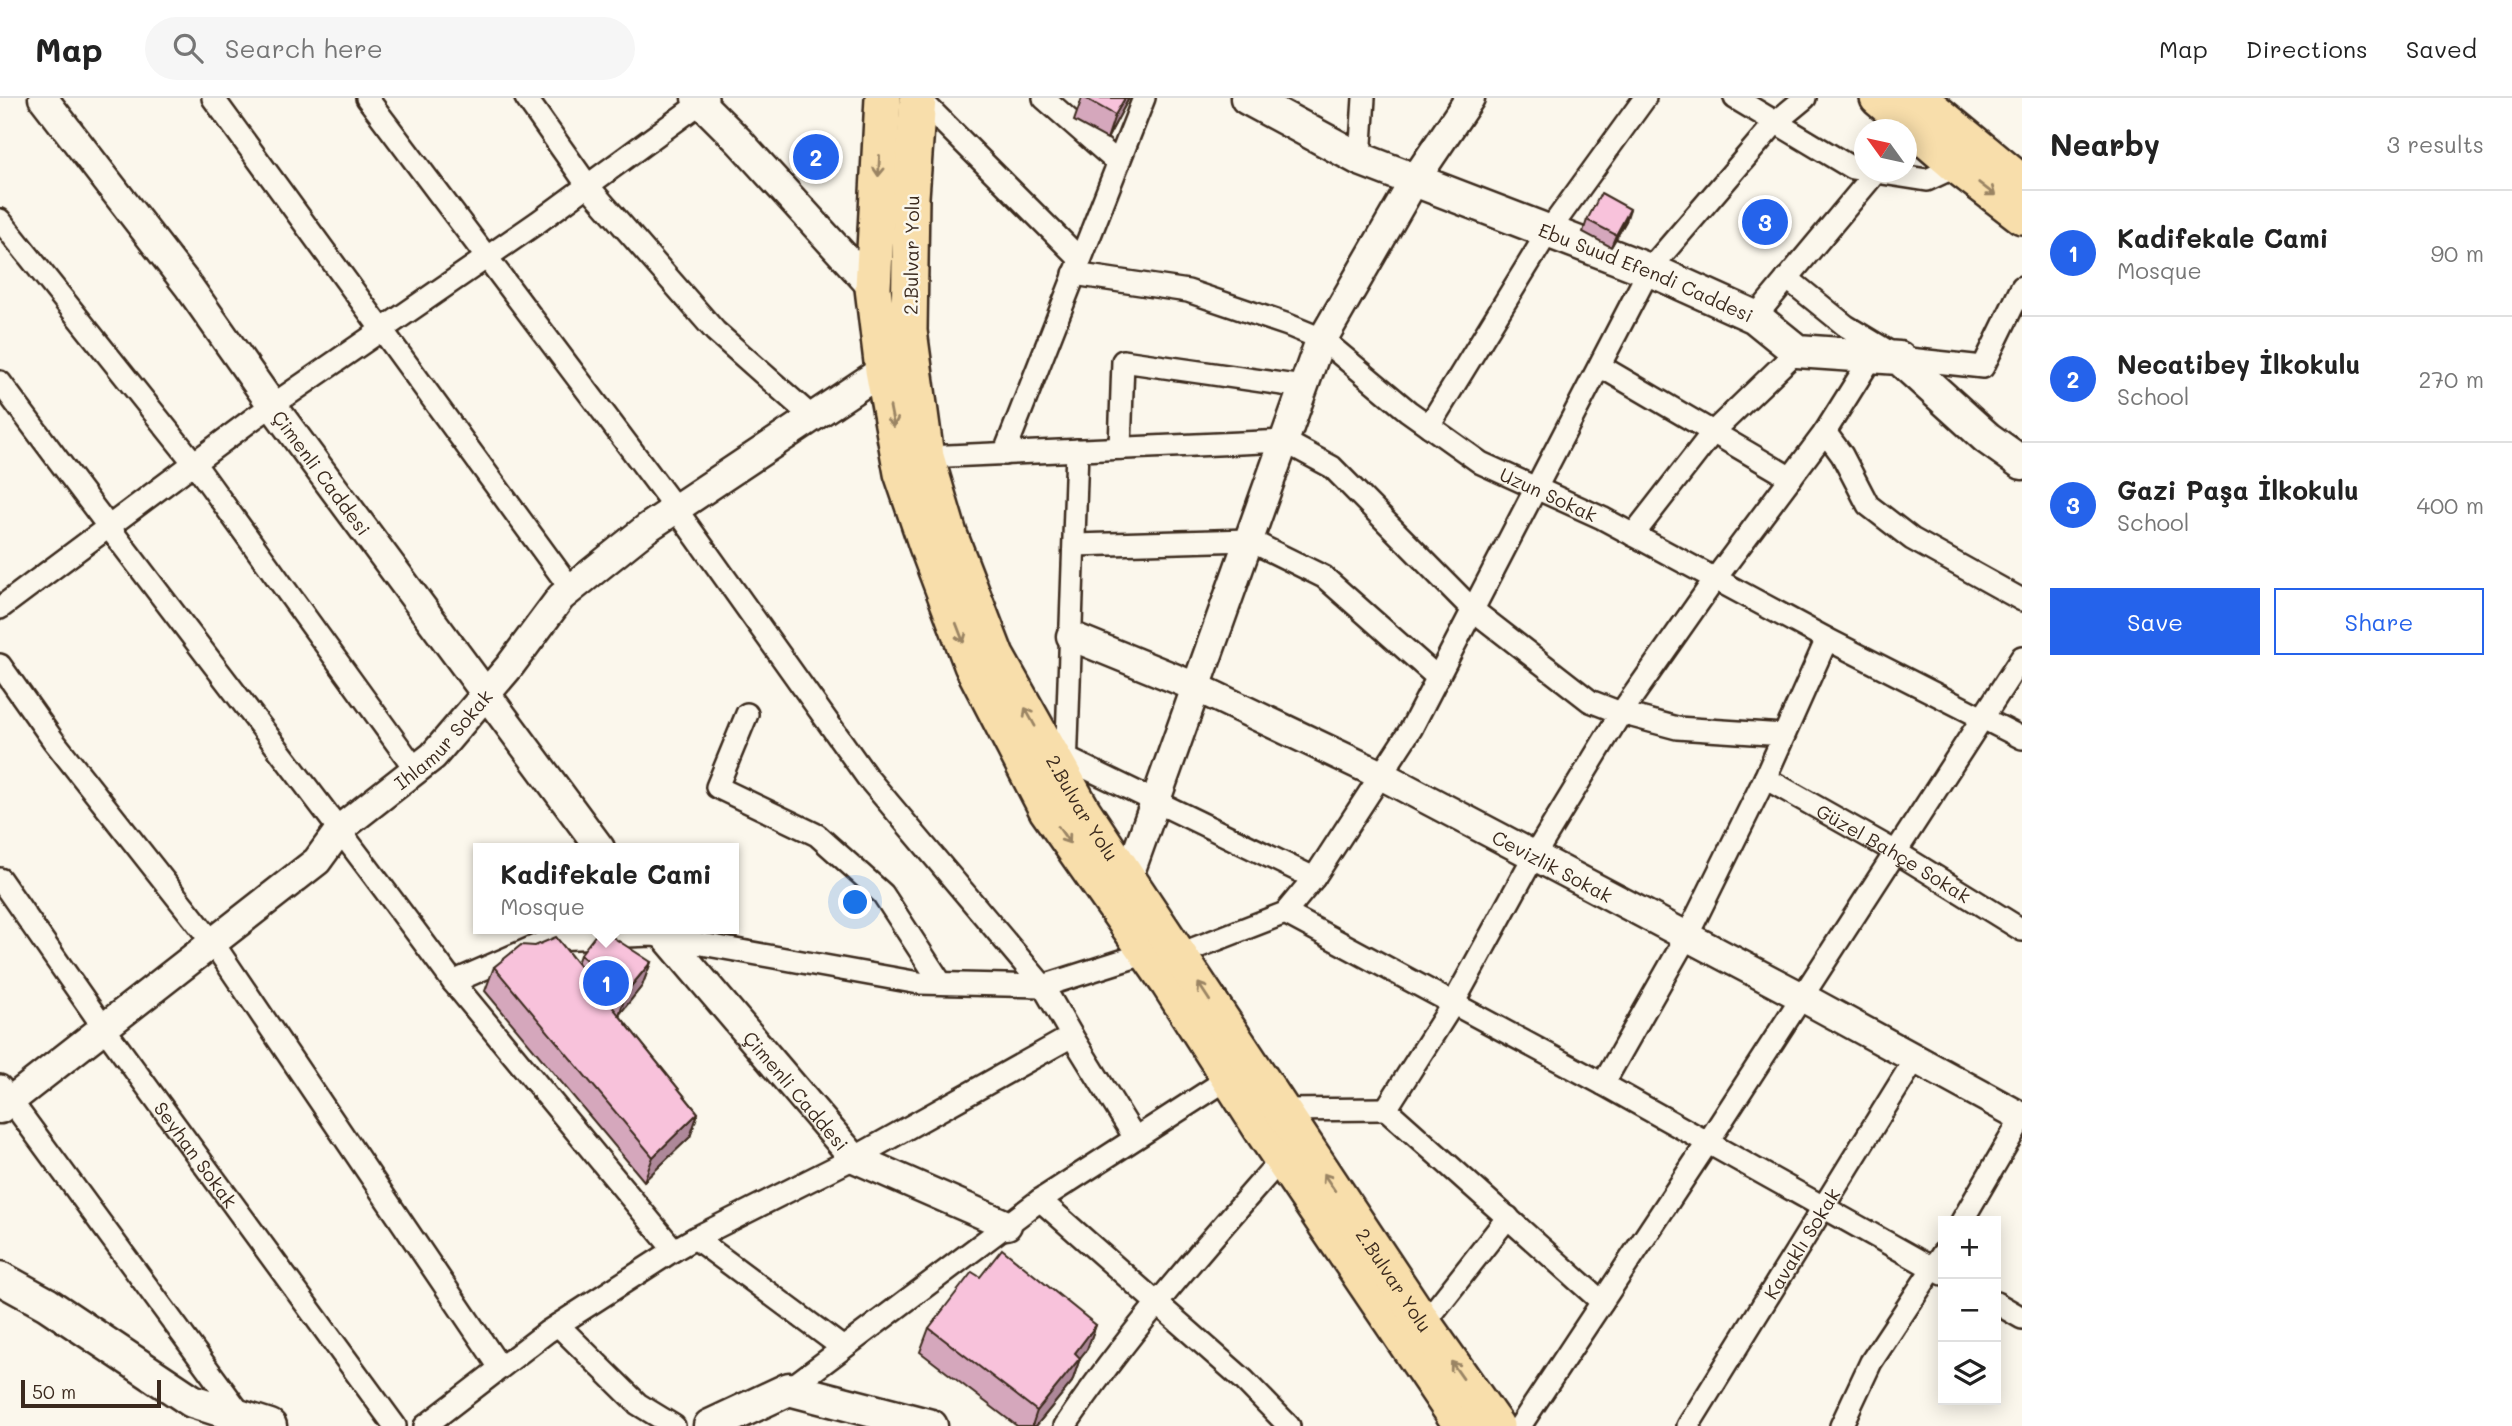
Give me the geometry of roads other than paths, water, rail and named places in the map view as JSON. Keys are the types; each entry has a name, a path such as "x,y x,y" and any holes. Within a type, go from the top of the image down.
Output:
{"main road":[{"name":"2.Bulvar Yolu","path":"883,98 873,288 883,370 902,473 926,546 972,665 1047,810 1163,954 1281,1110 1424,1324 1496,1426"},
{"name":"2.Bulvar Yolu","path":"918,98 911,197 909,331 926,457 949,534 996,656 1066,770 1083,811 1128,878 1163,954 1229,1078 1462,1426"},
{"name":"Ebu Suud Efendi Caddesi","path":"1247,98 1360,159 1650,271 1755,317 1797,351"},
{"path":"1878,98 1957,166 2022,216"},
{"path":"1919,98 2022,183"},
{"path":"1797,351 1885,357 2022,463"},
{"path":"0,1278 47,1304 192,1401 255,1423"},
{"path":"725,1422 789,1389 879,1419 931,1426"}],"street":[{"name":"Çimenli Caddesi","path":"43,98 189,288 272,405 596,843"},
{"path":"213,98 571,589"},
{"path":"367,98 676,509 867,777 1043,986 1135,1138"},
{"path":"526,98 588,186 715,331 813,418"},
{"path":"918,98 1077,266"},
{"path":"1044,98 1118,163"},
{"path":"1004,453 1143,98"},
{"path":"1360,159 1364,98"},
{"path":"1128,878 1322,340 1414,181 1470,98"},
{"path":"1429,426 1548,232 1645,98"},
{"path":"1735,98 1854,168"},
{"path":"667,934 919,983 1043,986 1163,954 1285,913 1314,878 1411,729 1650,271 1776,122 1805,98"},
{"path":"0,608 272,405 588,186 701,100 873,288"},
{"path":"1917,178 1927,180 1957,166"},
{"path":"1755,317 1868,182"},
{"path":"0,220 194,463 416,770"},
{"name":"Uzun Sokak","path":"1077,266 1188,291 1288,325 1322,340 1429,426 1481,463 1633,535 1826,639 2022,738"},
{"path":"1787,278 1885,357 1983,367 2022,286"},
{"path":"1633,535 1713,432 1797,351"},
{"path":"1386,1109 1454,1002 1534,856 1620,713 1715,579 1885,357"},
{"path":"1120,448 1123,361 1303,387"},
{"path":"1600,366 1791,478"},
{"name":"Ihlamur Sokak","path":"4,1098 104,1027 317,861 341,828 433,755 487,693 561,597 647,528 883,370"},
{"path":"0,382 108,527 341,828 453,982 674,1250"},
{"path":"1825,432 1842,455 1868,505 1912,539 2022,600"},
{"path":"926,457 1284,441 1332,467 1473,610 1590,701 1620,713 1677,728 1784,735"},
{"path":"1077,450 1066,770 1155,802 1314,878"},
{"path":"1074,545 1249,540 1324,576 1438,678"},
{"name":"Cevizlik Sokak","path":"1071,636 1196,687 1381,775 1802,997 2022,1118"},
{"path":"1603,1084 1687,936 1765,778 1826,639"},
{"path":"1520,1426 1708,1142 2022,657"},
{"path":"0,666 53,740 213,943 499,1366"},
{"path":"747,714 716,787 817,835 883,894 942,983"},
{"name":"Güzel Bahçe Sokak","path":"1765,778 1896,852 2022,930"},
{"name":"Seyhan Sokak","path":"0,879 104,1027 395,1426"},
{"path":"1285,913 1454,1002 1823,1206 1938,1264"},
{"path":"453,982 552,939 657,934"},
{"name":"Çimenli Caddesi","path":"663,934 854,1158 1007,1225"},
{"path":"425,1426 499,1366 674,1250 854,1158 1072,1037"},
{"name":"Kavaklı Sokak","path":"1688,1426 1915,1059"},
{"path":"789,1389 1040,1200 1229,1078"},
{"path":"4,1098 255,1423"},
{"path":"1281,1110 1386,1109 1602,1302"},
{"path":"1965,1216 2022,1118"},
{"path":"1065,1426 1095,1383 1158,1304 1281,1159"},
{"path":"1040,1200 1244,1380 1289,1426"},
{"path":"1424,1324 1508,1217"},
{"path":"695,1238 842,1348"},
{"path":"1840,1426 1871,1362 1938,1268"},
{"path":"2001,1306 2022,1318"},
{"path":"558,1325 638,1404 674,1426"}],"place":[{"name":"Necatibey İlkokulu","path":"816,157"},
{"name":"Gazi Paşa İlkokulu","path":"1765,222"},
{"name":"Kadifekale Cami","path":"606,983"}]}
